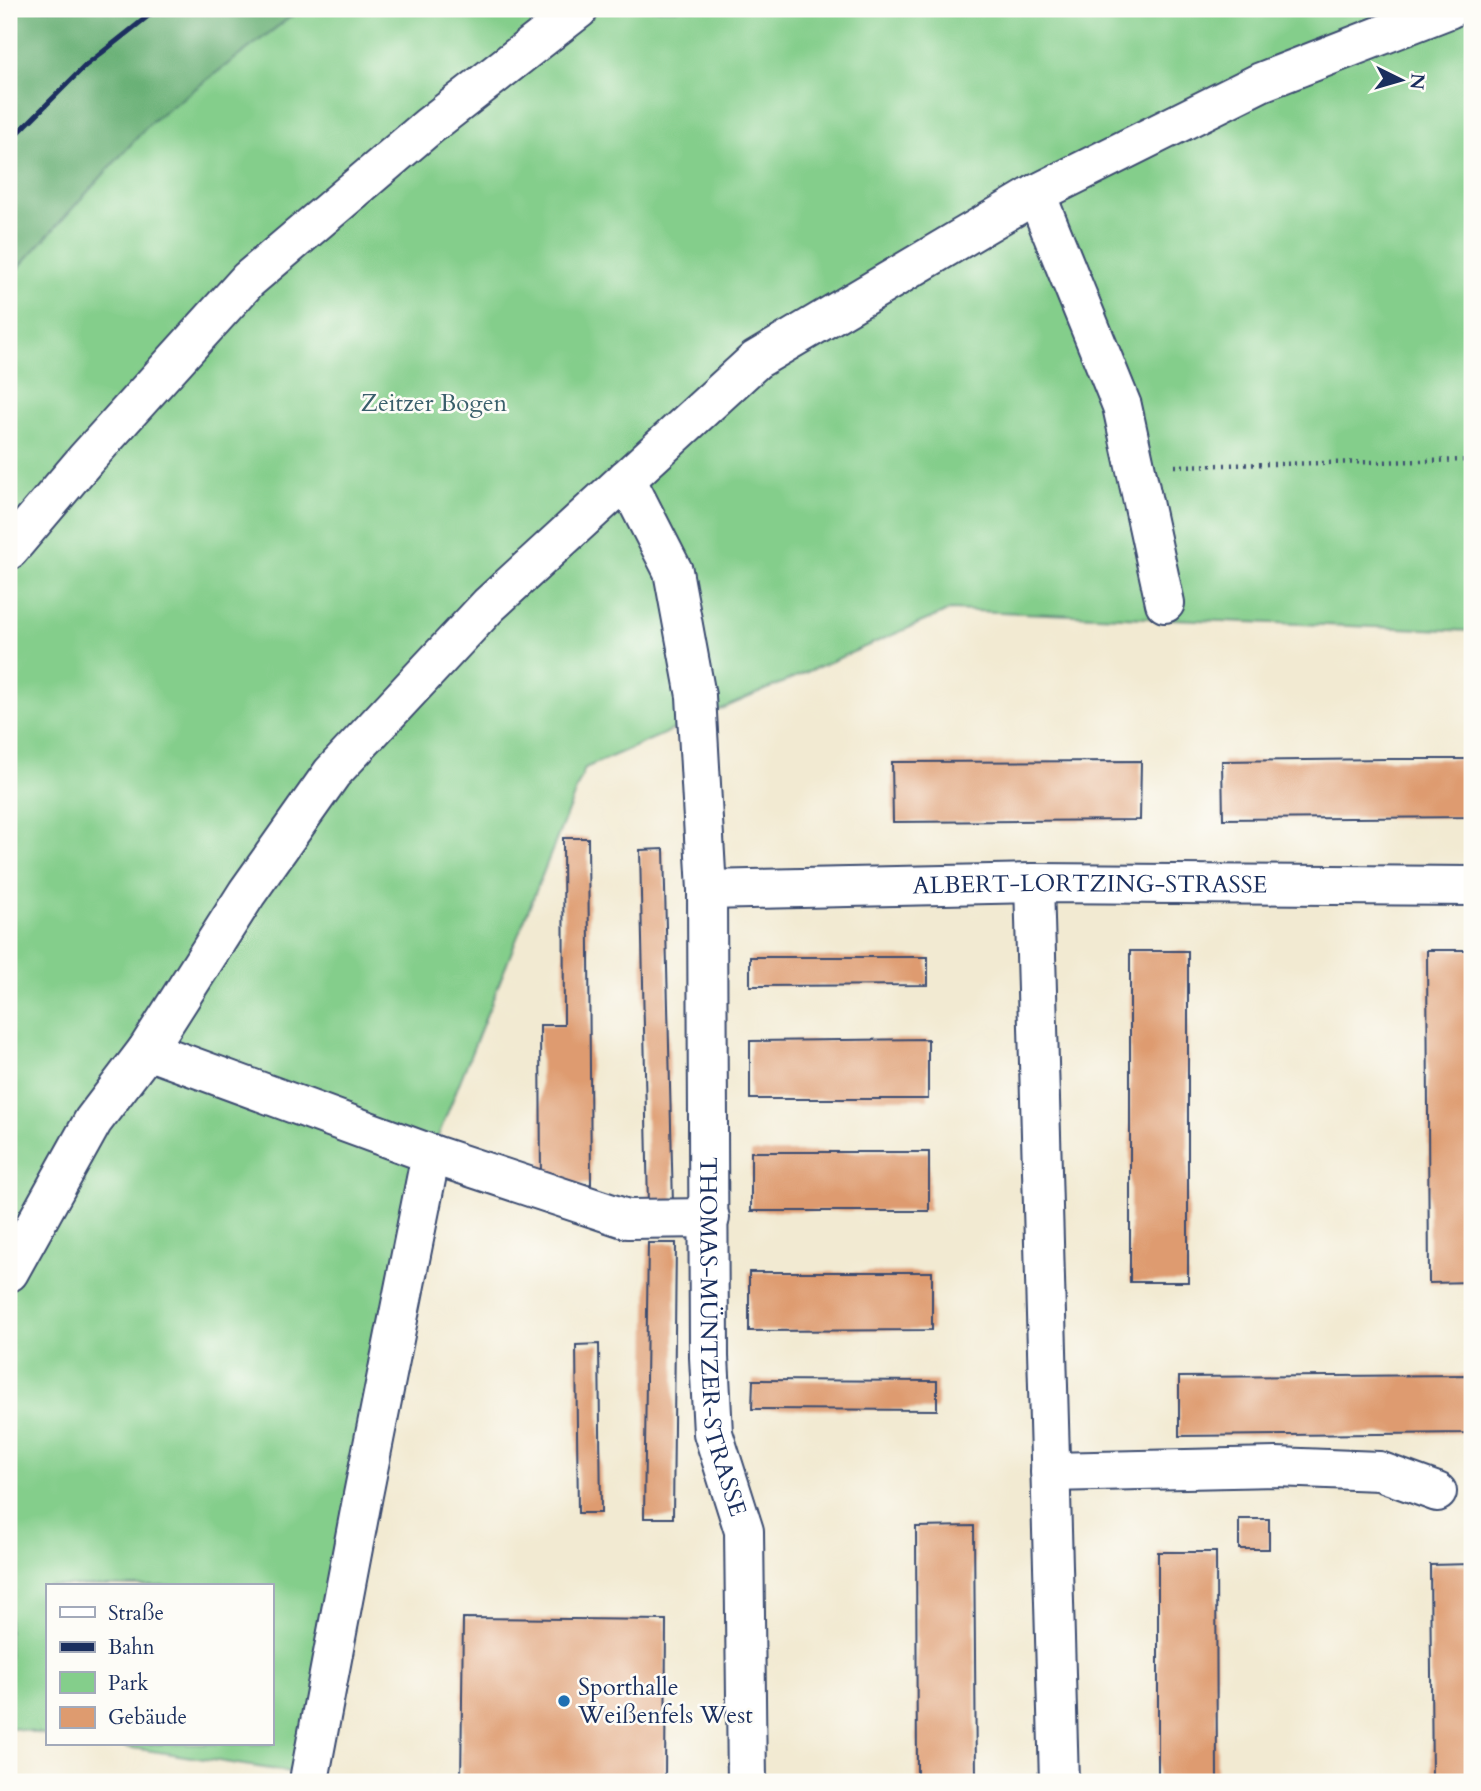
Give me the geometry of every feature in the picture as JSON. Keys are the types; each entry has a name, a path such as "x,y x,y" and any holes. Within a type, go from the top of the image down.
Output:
{"street":[{"path":"9,550 86,459 248,280 429,126 579,9"},
{"path":"9,1272 93,1121 147,1050 247,893 332,774 489,605 755,360 1036,194 1261,82 1449,9"},
{"path":"1036,194 1122,406 1166,603"},
{"name":"THOMAS-MÜNTZER-STRASSE","path":"626,480 673,571 695,696 707,890 709,1357 713,1433 744,1531 747,1782"},
{"path":"1034,883 1059,1782"},
{"name":"ALBERT-LORTZING-STRASSE","path":"707,890 1034,883 1472,886"},
{"path":"147,1050 431,1154 627,1219 710,1218"},
{"path":"310,1775 431,1154"},
{"path":"1050,1472 1276,1467 1379,1471 1437,1492"}],"path":[{"path":"1135,467 1472,460"}],"green space":[{"path":"9,9 301,9 152,121 9,278"},
{"name":"Zeitzer Bogen","path":"301,9 1472,9 1472,631 950,610 585,768 431,1154 310,1775 119,1746 273,1746 273,1584 46,1584 46,1735 9,1727 9,278 152,121"}],"building":[{"path":"1472,759 1472,817 1223,819 1222,761"},
{"path":"1141,761 1140,820 893,822 892,762"},
{"path":"563,838 588,838 591,1184 541,1185 540,1025 564,1025"},
{"path":"664,849 673,1204 648,1205 640,850"},
{"path":"1427,950 1472,950 1472,1282 1429,1283"},
{"path":"1130,951 1188,951 1188,1282 1130,1282"},
{"path":"750,957 928,957 928,985 750,986"},
{"path":"928,1039 928,1099 750,1099 750,1041"},
{"path":"751,1152 929,1152 929,1211 751,1211"},
{"path":"648,1243 676,1243 673,1518 644,1518"},
{"path":"749,1272 932,1272 932,1330 749,1331"},
{"path":"599,1344 601,1513 578,1513 576,1345"},
{"path":"1467,1375 1467,1433 1179,1436 1179,1377"},
{"path":"753,1380 937,1381 937,1410 752,1409"},
{"path":"1239,1519 1269,1519 1269,1549 1239,1549"},
{"path":"974,1526 976,1782 917,1782 916,1527"},
{"path":"1158,1552 1216,1552 1217,1782 1158,1782"},
{"path":"1472,1564 1472,1782 1432,1782 1430,1565"},
{"name":"Sporthalle Weißenfels West","path":"463,1618 666,1620 665,1782 461,1782"}],"railway":[{"path":"9,142 85,66 157,9"}],"place":[{"name":"Sporthalle Weißenfels West","path":"564,1701"}]}
